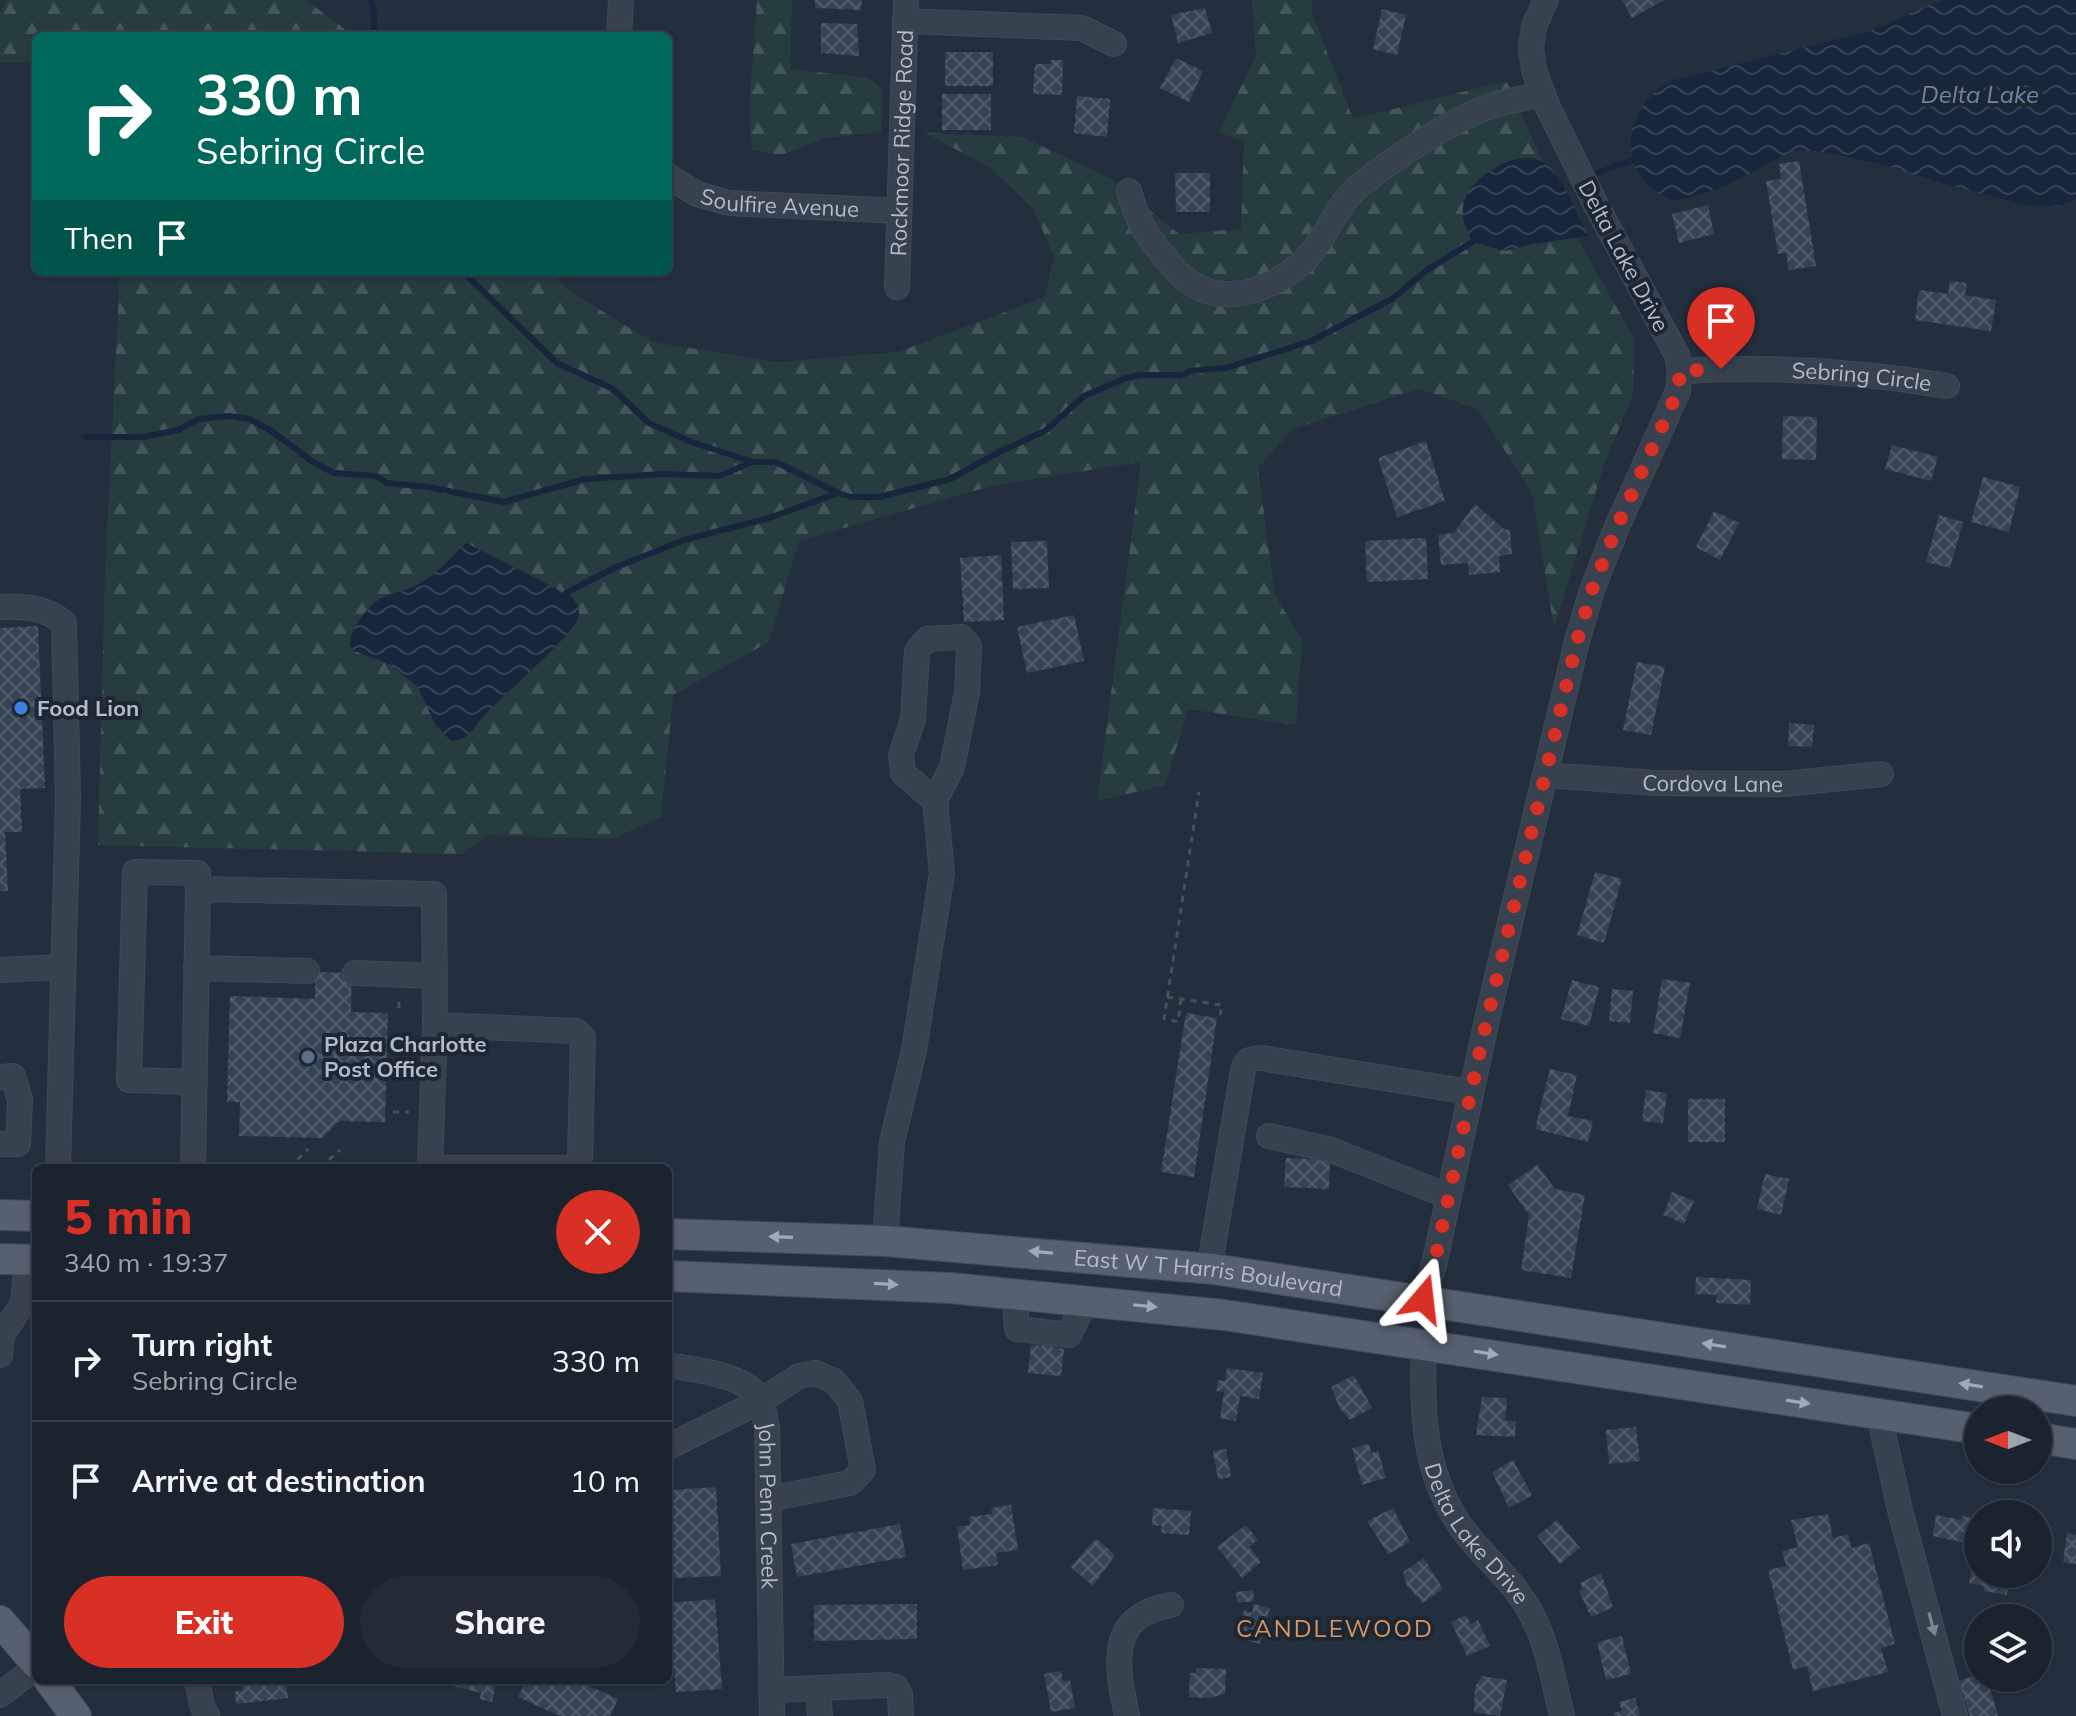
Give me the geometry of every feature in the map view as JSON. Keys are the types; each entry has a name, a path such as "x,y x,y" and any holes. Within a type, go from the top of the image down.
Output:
{"main road":[{"path":"0,1215 32,1216"},
{"name":"East W T Harris Boulevard","path":"672,1234 885,1241 1018,1250 1209,1269 1423,1299 2076,1401"},
{"name":"East W T Harris Boulevard","path":"672,1276 853,1283 1014,1294 1224,1315 1964,1427"},
{"path":"1304,1327 1404,1316 1423,1299"},
{"path":"1424,1344 1445,1332 1525,1315"},
{"path":"2052,1440 2076,1444"},
{"path":"0,1621 32,1660"},
{"path":"52,1684 76,1716"}],"street":[{"path":"619,32 621,0"},
{"name":"Delta Lake Drive","path":"1546,0 1534,26 1531,48 1534,70 1563,141 1677,355 1680,371"},
{"path":"905,10 1082,28 1114,44"},
{"name":"Rockmoor Ridge Road","path":"897,287 905,10"},
{"path":"1129,191 1136,217 1152,242 1190,283 1218,293 1251,292 1278,281 1307,258 1357,188 1406,154 1457,120 1501,103 1543,94"},
{"name":"Soulfire Avenue","path":"672,178 697,194 729,203 899,211"},
{"name":"Sebring Circle","path":"1680,371 1721,369 1860,374 1947,386"},
{"path":"1423,1299 1434,1265 1470,1092 1577,641 1592,590 1616,529 1678,391 1680,371"},
{"path":"0,607 33,608 52,613 64,623 68,798 58,1164"},
{"path":"885,1241 892,1142 914,1050 942,873 935,801 952,767 967,692 969,646 961,637 927,639 917,651 913,719 901,755 903,773 935,801"},
{"name":"Cordova Lane","path":"1545,775 1655,783 1784,784 1881,774"},
{"path":"193,1164 198,873 135,872 129,1080 194,1082"},
{"path":"198,889 434,894 435,1025 430,1164"},
{"path":"0,970 63,967"},
{"path":"196,968 307,971"},
{"path":"355,973 435,976"},
{"path":"435,1025 576,1031 583,1038 580,1159 576,1164"},
{"path":"1209,1269 1246,1061 1261,1058 1470,1092"},
{"path":"0,1077 13,1076 20,1100 18,1144 0,1144"},
{"path":"20,1100 60,1097"},
{"path":"1269,1136 1331,1150 1448,1196"},
{"path":"0,1355 2,1334 23,1304 21,1260"},
{"name":"Delta Lake Drive","path":"1424,1344 1424,1419 1436,1479 1449,1508 1467,1535 1528,1606 1547,1651 1562,1716"},
{"name":"John Penn Creek","path":"672,1366 726,1377 751,1386 761,1401 767,1427 772,1716"},
{"path":"672,1445 761,1401 799,1376 815,1373 834,1381 850,1401 863,1470 850,1483 768,1499"},
{"path":"1879,1415 1900,1510 1955,1716"},
{"path":"1127,1716 1117,1670 1120,1644 1128,1628 1141,1616 1171,1605"},
{"path":"0,1695 32,1668"},
{"path":"198,1684 207,1716"},
{"path":"772,1690 888,1685 896,1687 900,1695 901,1716"},
{"path":"818,1688 820,1716"}],"path":[{"path":"1181,999 1178,1022 1164,1019 1199,792"},
{"path":"1167,997 1222,1005 1220,1015"},
{"path":"293,1164 308,1149"},
{"path":"324,1164 340,1150"}],"green space":[{"path":"6,0 306,0 349,32 32,32 32,62 0,63 0,13"},
{"path":"757,0 792,0 790,69 869,78 883,91 881,132 825,138 782,155 752,150 749,110"},
{"path":"1252,0 1312,0 1311,10 1353,119 1507,81 1573,230 1635,340 1633,394 1604,465 1554,628 1532,493 1478,409 1419,389 1293,429 1258,468 1275,596 1302,639 1296,725 1188,709 1165,785 1097,801 1141,462 995,485 799,541 769,642 673,695 661,817 612,839 488,835 462,854 98,845 105,571 120,276 555,276 568,290 652,342 777,362 898,352 1045,297 1054,257 1033,208 989,167 925,133 1022,137 1110,178 1179,234 1241,229 1244,142 1219,132 1256,56"}],"water":[{"name":"Delta Lake","path":"1942,0 2076,0 2076,199 2061,206 2026,205 1884,165 1820,151 1792,151 1728,185 1671,201 1650,187 1639,173 1631,144 1637,115 1646,102 1670,81 1870,31"},
{"path":"1516,159 1535,159 1552,170 1567,192 1588,236 1505,251 1472,242 1463,217 1466,197 1488,173"},
{"path":"466,543 571,596 578,606 579,615 563,639 470,733 462,739 451,741 435,724 417,686 391,665 355,651 350,646 357,624 372,605 430,577"}],"building":[{"path":"815,0 862,0 861,10 815,8"},
{"path":"1622,0 1664,0 1632,18"},
{"path":"1205,8 1212,33 1178,43 1171,15"},
{"path":"1382,9 1406,15 1397,55 1373,49"},
{"path":"821,23 857,24 859,56 821,53"},
{"path":"945,52 993,52 993,86 945,86"},
{"path":"1176,58 1203,71 1189,102 1160,88"},
{"path":"1051,60 1063,60 1062,95 1033,94 1035,64 1051,64"},
{"path":"942,94 991,94 991,130 942,130"},
{"path":"1077,96 1110,99 1107,137 1074,133"},
{"path":"1799,161 1816,266 1789,270 1786,253 1778,254 1766,181 1781,179 1779,164"},
{"path":"1175,173 1210,173 1210,212 1176,212"},
{"path":"1708,205 1714,234 1679,243 1672,214"},
{"path":"1950,281 1967,283 1965,295 1996,300 1991,331 1915,320 1919,290 1948,294"},
{"path":"1783,416 1817,417 1816,460 1782,459"},
{"path":"1426,441 1445,501 1397,517 1378,458"},
{"path":"1892,445 1938,457 1931,481 1885,469"},
{"path":"1983,477 2020,487 2009,532 1971,522"},
{"path":"1475,504 1505,530 1510,529 1512,554 1499,556 1500,572 1469,575 1468,563 1441,565 1438,535 1454,533"},
{"path":"1714,511 1739,523 1720,560 1696,547"},
{"path":"1939,515 1963,522 1950,568 1926,562"},
{"path":"1426,538 1428,579 1367,582 1365,541"},
{"path":"1047,541 1049,588 1013,589 1011,542"},
{"path":"1001,555 1004,620 964,622 960,558"},
{"path":"1074,615 1084,661 1027,673 1017,627"},
{"name":"Food Lion","path":"38,626 45,788 20,789 22,832 5,832 8,891 0,891 0,628"},
{"path":"1637,662 1665,667 1651,735 1623,730"},
{"path":"1789,723 1814,725 1812,747 1788,746"},
{"path":"1595,872 1622,879 1604,943 1577,935"},
{"name":"Plaza Charlotte Post Office","path":"315,972 352,973 351,1012 388,1013 385,1122 339,1121 322,1138 239,1136 240,1102 227,1102 230,996 315,999"},
{"path":"1662,979 1690,983 1680,1038 1653,1033"},
{"path":"1572,980 1599,987 1589,1026 1561,1019"},
{"path":"1612,989 1633,991 1630,1023 1609,1021"},
{"path":"1186,1013 1217,1018 1194,1177 1161,1172"},
{"path":"1550,1069 1577,1075 1568,1116 1593,1121 1588,1142 1535,1129"},
{"path":"1646,1090 1667,1093 1663,1123 1642,1121"},
{"path":"1688,1099 1725,1099 1725,1142 1688,1142"},
{"path":"1286,1158 1330,1160 1329,1189 1284,1187"},
{"path":"1537,1165 1555,1189 1585,1195 1571,1278 1521,1270 1529,1215 1508,1185"},
{"path":"1765,1174 1789,1179 1781,1215 1757,1209"},
{"path":"1672,1192 1694,1201 1684,1224 1663,1215"},
{"path":"1696,1277 1751,1280 1750,1305 1716,1303 1717,1295 1695,1294"},
{"path":"1043,1340 1053,1341 1052,1347 1064,1349 1061,1376 1028,1373 1031,1345 1042,1346"},
{"path":"1227,1368 1263,1373 1259,1399 1240,1396 1236,1421 1220,1418 1224,1392 1216,1391 1218,1380 1225,1381"},
{"path":"1354,1375 1372,1408 1350,1420 1340,1409 1331,1387"},
{"path":"1482,1397 1507,1398 1505,1421 1516,1421 1515,1437 1476,1435"},
{"path":"1636,1427 1640,1461 1609,1464 1606,1430"},
{"path":"1369,1444 1371,1453 1378,1451 1386,1478 1362,1485 1352,1448"},
{"path":"1226,1449 1231,1477 1218,1479 1213,1451"},
{"path":"1513,1460 1532,1495 1509,1508 1492,1472"},
{"path":"716,1487 721,1576 673,1578 672,1490"},
{"path":"1011,1505 1018,1550 996,1553 998,1565 963,1570 957,1527 970,1525 969,1517 992,1514 991,1508"},
{"path":"1153,1508 1191,1511 1189,1535 1161,1533 1162,1526 1152,1525"},
{"path":"1393,1508 1410,1542 1388,1554 1367,1521"},
{"path":"1828,1514 1833,1538 1848,1534 1851,1548 1869,1543 1895,1644 1881,1648 1888,1672 1813,1691 1807,1666 1793,1670 1768,1570 1786,1566 1782,1551 1798,1547 1791,1520"},
{"path":"1936,1515 1961,1520 1964,1516 1964,1543 1933,1536"},
{"path":"1557,1520 1580,1548 1560,1564 1537,1536"},
{"path":"900,1524 906,1557 797,1577 791,1544"},
{"path":"1246,1525 1258,1540 1249,1547 1261,1562 1242,1578 1217,1547"},
{"path":"2067,1533 2076,1535 2076,1564 2063,1562"},
{"path":"1096,1538 1115,1555 1093,1586 1071,1567"},
{"path":"1424,1558 1443,1589 1423,1603 1407,1586 1403,1572"},
{"path":"1601,1573 1613,1607 1591,1617 1579,1591 1583,1589 1580,1583"},
{"path":"1984,1588 2008,1588 2007,1595 1984,1591"},
{"path":"1253,1590 1254,1601 1237,1603 1236,1592"},
{"path":"715,1599 722,1689 676,1692 672,1603"},
{"path":"917,1604 917,1639 814,1641 814,1605"},
{"path":"1254,1604 1270,1608 1260,1644 1237,1638 1244,1610 1252,1613"},
{"path":"1466,1615 1471,1624 1478,1620 1490,1646 1467,1656 1451,1622"},
{"path":"1622,1636 1631,1674 1606,1680 1597,1642"},
{"path":"1196,1668 1226,1669 1225,1694 1209,1698 1189,1697 1190,1673 1196,1673"},
{"path":"1061,1671 1063,1681 1070,1680 1075,1708 1051,1712 1044,1674"},
{"path":"1482,1676 1507,1680 1500,1716 1474,1712 1475,1687"},
{"path":"1964,1679 1964,1692 1991,1692 1998,1716 1970,1716 1959,1681"},
{"path":"241,1684 286,1684 288,1698 236,1704 235,1691 242,1691"},
{"path":"445,1684 496,1684 492,1702 480,1699 481,1693"},
{"path":"524,1684 584,1684 618,1699 610,1716 560,1716 518,1697"},
{"path":"1635,1698 1640,1716 1615,1716 1614,1713 1622,1711 1619,1702"}],"waterway":[{"path":"371,0 374,32"},
{"path":"1597,173 1633,160 1639,162"},
{"path":"467,276 557,363 613,389 649,423 691,442 753,462 776,462 838,493 851,497 879,497 950,479 1045,431 1084,396 1126,378 1183,375 1190,371 1226,368 1311,341 1392,299 1427,270 1479,238"},
{"path":"86,437 143,437 178,430 199,419 228,416 249,419 334,473 376,476 387,483 428,487 504,502 585,479 663,474 720,476 752,462"},
{"path":"566,593 614,568 684,540 769,518 838,493"}],"place":[{"name":"Food Lion","path":"21,708"},
{"name":"Plaza Charlotte Post Office","path":"308,1057"}],"district":[{"name":"CANDLEWOOD","path":"1335,1629"}],"route":[{"path":"1423,1299 1434,1265 1482,1041 1577,641 1592,590 1678,391 1680,371 1721,369"}]}
